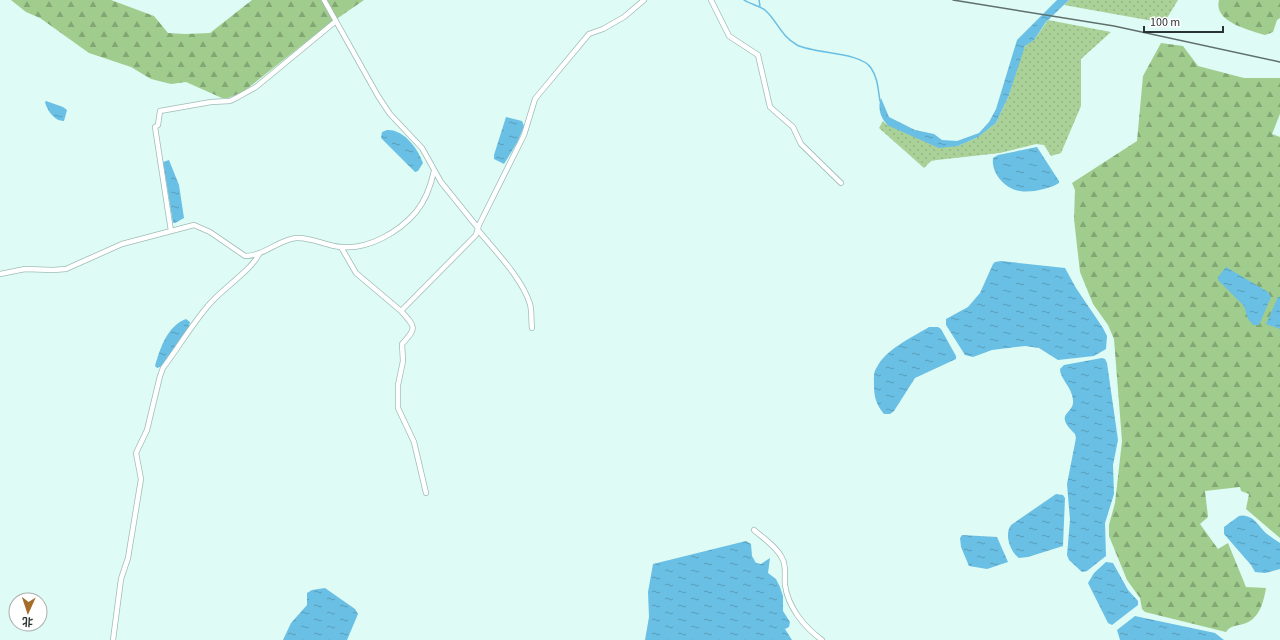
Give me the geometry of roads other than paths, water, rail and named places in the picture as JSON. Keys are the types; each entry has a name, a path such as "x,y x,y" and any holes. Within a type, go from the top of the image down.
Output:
{"street":[{"path":"324,0 378,96 397,123 422,148 434,171 513,274 527,298 530,307 532,328"},
{"path":"401,311 474,238 524,135 535,99 589,34 603,29 624,17 644,0"},
{"path":"711,0 729,36 758,55 761,60 770,107 793,127 801,144 841,183"},
{"path":"171,231 155,127 158,125 160,111 211,102 230,101 238,97 256,87 336,21"},
{"path":"0,274 25,269 62,270 122,244 194,225 210,232 243,255 259,254 283,241 298,238 320,241 341,248 374,242 405,221 418,210 431,185 434,171"},
{"path":"341,248 356,273 401,311 414,327 412,333 402,344 403,361 398,385 398,408 414,442 426,494"},
{"path":"113,640 121,579 128,558 141,479 136,453 148,426 163,368 207,306 255,262 259,254"},
{"path":"754,530 781,555 785,566 786,590 791,603 798,617 811,633 822,640"}],"water":[{"path":"1057,0 1069,0 1046,22 1034,40 1025,46 1009,95 996,123 978,137 958,146 939,148 889,126 886,123 880,114 879,106 881,98 889,117 915,130 934,134 942,140 957,141 979,133 989,122 996,109 1017,40"},
{"path":"46,101 67,110 64,121 60,121 49,112 45,102"},
{"path":"506,117 522,121 524,126 518,141 504,164 494,159 494,155"},
{"path":"387,130 405,136 414,146 423,163 418,171 415,172 381,138 382,132"},
{"path":"1037,147 1059,183 1045,189 1034,191 1014,190 1004,184 994,169 993,158 998,155"},
{"path":"169,160 179,185 184,218 175,223 173,223 163,162"},
{"path":"1001,261 1065,268 1076,288 1103,328 1107,336 1106,349 1094,356 1058,360 1039,348 1025,346 992,350 973,357 965,355 946,325 946,319 968,307 980,293 993,264"},
{"path":"1226,267 1268,292 1271,297 1259,325 1253,325 1248,319 1244,306 1218,280 1218,277"},
{"path":"1278,297 1280,297 1280,329 1266,324"},
{"path":"186,319 190,322 189,327 162,366 157,368 155,366 159,352 169,332 179,322"},
{"path":"929,327 938,327 941,329 956,356 956,359 915,378 894,411 890,414 884,414 877,404 875,397 874,373 876,369 881,361 893,349"},
{"path":"1102,358 1105,359 1107,363 1118,440 1113,465 1114,494 1105,523 1106,556 1087,571 1082,572 1069,560 1067,555 1070,520 1067,484 1076,438 1075,434 1065,422 1066,414 1073,405 1073,400 1071,391 1062,376 1060,369 1064,365"},
{"path":"1056,494 1063,495 1065,498 1063,546 1028,557 1019,558 1009,543 1008,533 1011,525"},
{"path":"1239,516 1252,518 1267,534 1280,543 1280,569 1265,573 1255,572 1251,565 1224,534 1224,527"},
{"path":"962,535 997,537 1008,562 987,569 969,566 961,547 960,538"},
{"path":"746,541 751,544 752,556 756,563 761,564 770,558 768,573 776,579 780,587 783,596 783,611 790,622 789,627 785,629 792,640 645,640 649,617 648,592 653,564"},
{"path":"1106,562 1113,563 1128,590 1138,601 1138,605 1112,625 1108,623 1088,583 1094,573"},
{"path":"325,588 355,609 358,614 347,640 283,640 291,623 307,605 307,593 312,590"},
{"path":"1135,616 1215,633 1224,640 1120,640 1117,630"}],"waterway":[{"path":"744,0 761,7 766,11 783,33 797,45 805,48 848,56 866,63 871,68 875,76 880,101"},
{"path":"759,0 760,6"}],"railway":[{"path":"953,0 1114,26 1280,62"}]}
